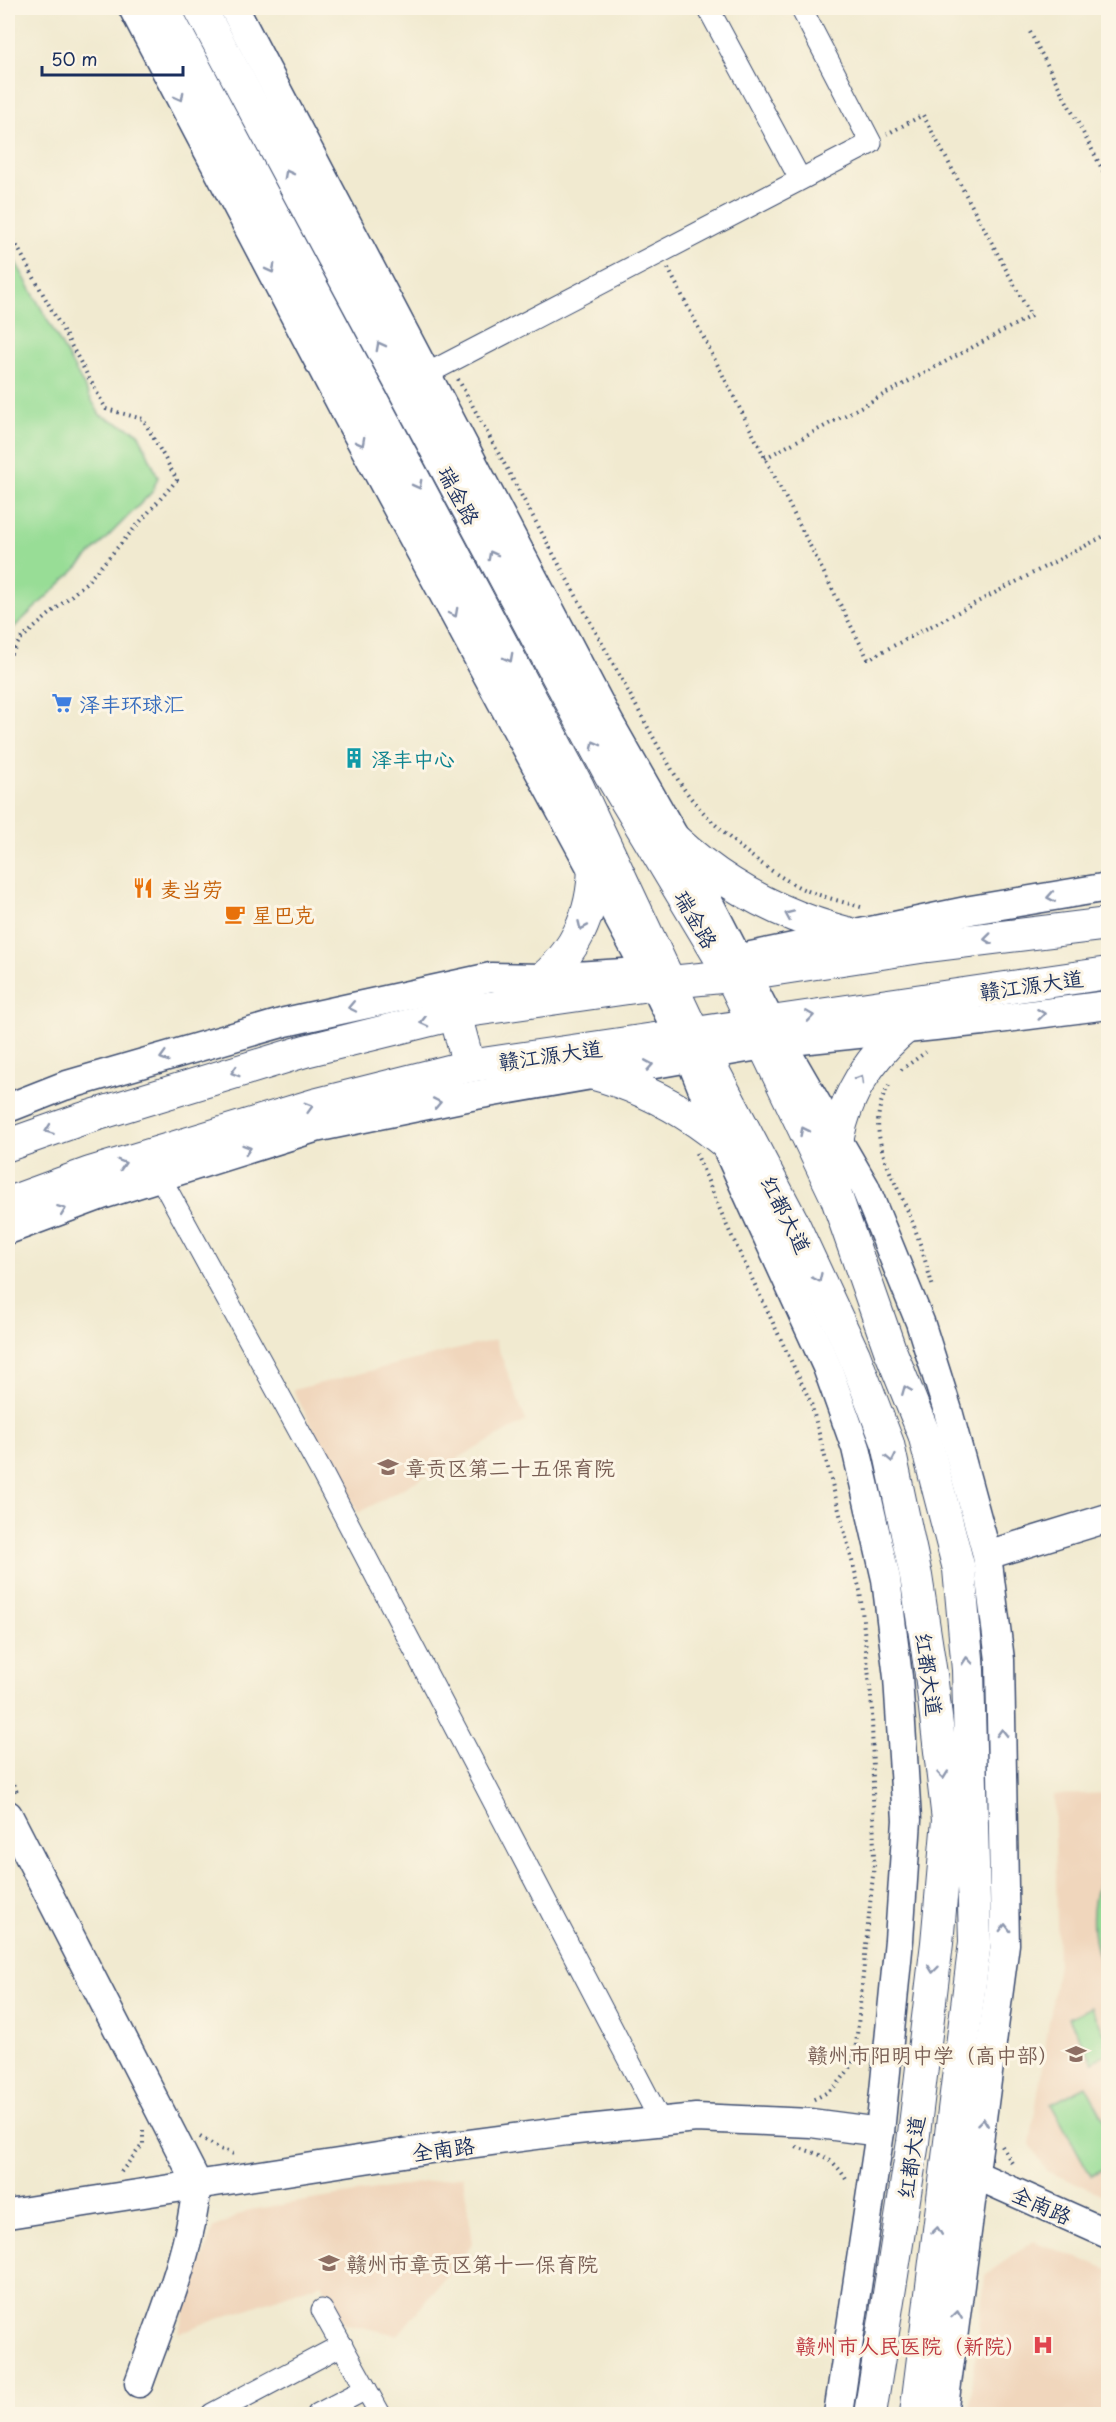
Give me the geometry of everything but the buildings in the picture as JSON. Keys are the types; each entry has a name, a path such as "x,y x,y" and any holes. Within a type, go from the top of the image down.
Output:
{"main road":[{"name":"瑞金路","path":"164,8 578,787 659,977"},
{"name":"瑞金路","path":"200,8 414,380 610,774 734,968"},
{"path":"610,774 679,845 713,872 770,906 800,920 853,936 894,944 927,946"},
{"path":"8,1145 82,1119 305,1051 461,1013 503,1002 519,995 543,978 561,960 581,929 593,892 591,834 578,787"},
{"path":"461,1013 659,977 1108,924"},
{"name":"红都大道","path":"734,968 767,1033 836,1196 890,1350 924,1434 958,1569 968,1670 960,1822 937,1943 913,2142 870,2415"},
{"name":"赣江源大道","path":"8,1203 90,1173 302,1109 477,1065 691,1045 767,1033 970,993 1108,974"},
{"name":"红都大道","path":"659,977 691,1045 792,1221 854,1354 888,1444 916,1576 931,1674 960,1822 975,1942 916,2415"},
{"path":"836,1196 834,1175 837,1140 844,1114 862,1074 903,1028 928,1011 970,993"},
{"path":"461,1013 477,1065 514,1062 545,1064 598,1074 665,1100 724,1142 757,1173 792,1221"}],"street":[{"path":"133,8 349,419 594,870 659,977"},
{"path":"234,8 414,380 679,845 734,968 853,936 971,910 1108,887"},
{"path":"708,8 800,179"},
{"path":"414,380 871,143 801,8"},
{"path":"8,1108 64,1086 285,1022 491,976 659,977"},
{"path":"767,1033 903,1028 983,1021 1108,1005"},
{"path":"767,1033 865,1187 920,1322 948,1411 987,1555 1000,1660 1005,1820 1005,1944 943,2415"},
{"path":"8,1230 102,1195 315,1128 476,1095 598,1074 691,1045 724,1142 827,1367 856,1448 886,1579 898,1677 907,1820 899,1940 880,2132 838,2415"},
{"path":"160,1177 321,1471 661,2122"},
{"path":"987,1555 1108,1518"},
{"path":"8,1815 197,2183 195,2209 185,2255 139,2383"},
{"path":"907,1820 960,1822 1005,1820"},
{"name":"全南路","path":"8,2214 197,2183 465,2145 696,2118 810,2123 880,2132"},
{"name":"全南路","path":"976,2175 1108,2234"},
{"path":"322,2310 380,2415"},
{"path":"212,2415 342,2345"},
{"path":"318,2415 366,2389"}],"path":[{"path":"1030,32 1108,180"},
{"path":"765,458 1030,316 922,115 871,143"},
{"path":"8,230 106,409 143,419 177,480 87,582 21,639 8,658"},
{"path":"660,251 868,659 1108,534"},
{"path":"1108,388 1105,389 1108,396"},
{"path":"658,746 685,790 721,830 747,852 802,888 866,908"},
{"path":"694,1149 727,1226 811,1403 860,1591 872,1707 874,1865 855,2055 843,2078 827,2094 803,2103"},
{"path":"115,2178 143,2144 144,2121"},
{"path":"200,2136 220,2149 238,2156"},
{"path":"790,2145 827,2156 841,2170 850,2193"}],"shaded area":[{"name":"章贡区第二十五保育院","path":"495,1340 526,1421 358,1513 293,1390"},
{"name":"赣州市阳明中学（高中部）","path":"1108,1793 1108,2197 1047,2171 1030,2144 1058,1965 1054,1795"},
{"name":"赣州市章贡区第十一保育院","path":"463,2176 473,2243 398,2335 344,2323 321,2283 178,2333 213,2228 250,2210"},
{"name":"赣州市人民医院（新院）","path":"1033,2241 1108,2269 1108,2414 969,2414 985,2275"}],"green space":[{"path":"8,248 100,415 138,432 158,477 152,492 71,574 8,633"},
{"path":"1108,1854 1108,1980 1096,1948 1093,1917 1097,1886"},
{"path":"1091,2007 1108,2040 1108,2053 1093,2062 1069,2018"},
{"path":"1086,2086 1108,2127 1108,2166 1091,2176 1051,2104"}],"place":[{"name":"泽丰环球汇","path":"62,703"},
{"name":"泽丰中心","path":"354,758"},
{"name":"麦当劳","path":"143,888"},
{"name":"星巴克","path":"235,914"},
{"name":"章贡区第二十五保育院","path":"388,1467"},
{"name":"赣州市阳明中学（高中部）","path":"1076,2054"},
{"name":"赣州市章贡区第十一保育院","path":"329,2263"},
{"name":"赣州市人民医院（新院）","path":"1043,2345"}]}
